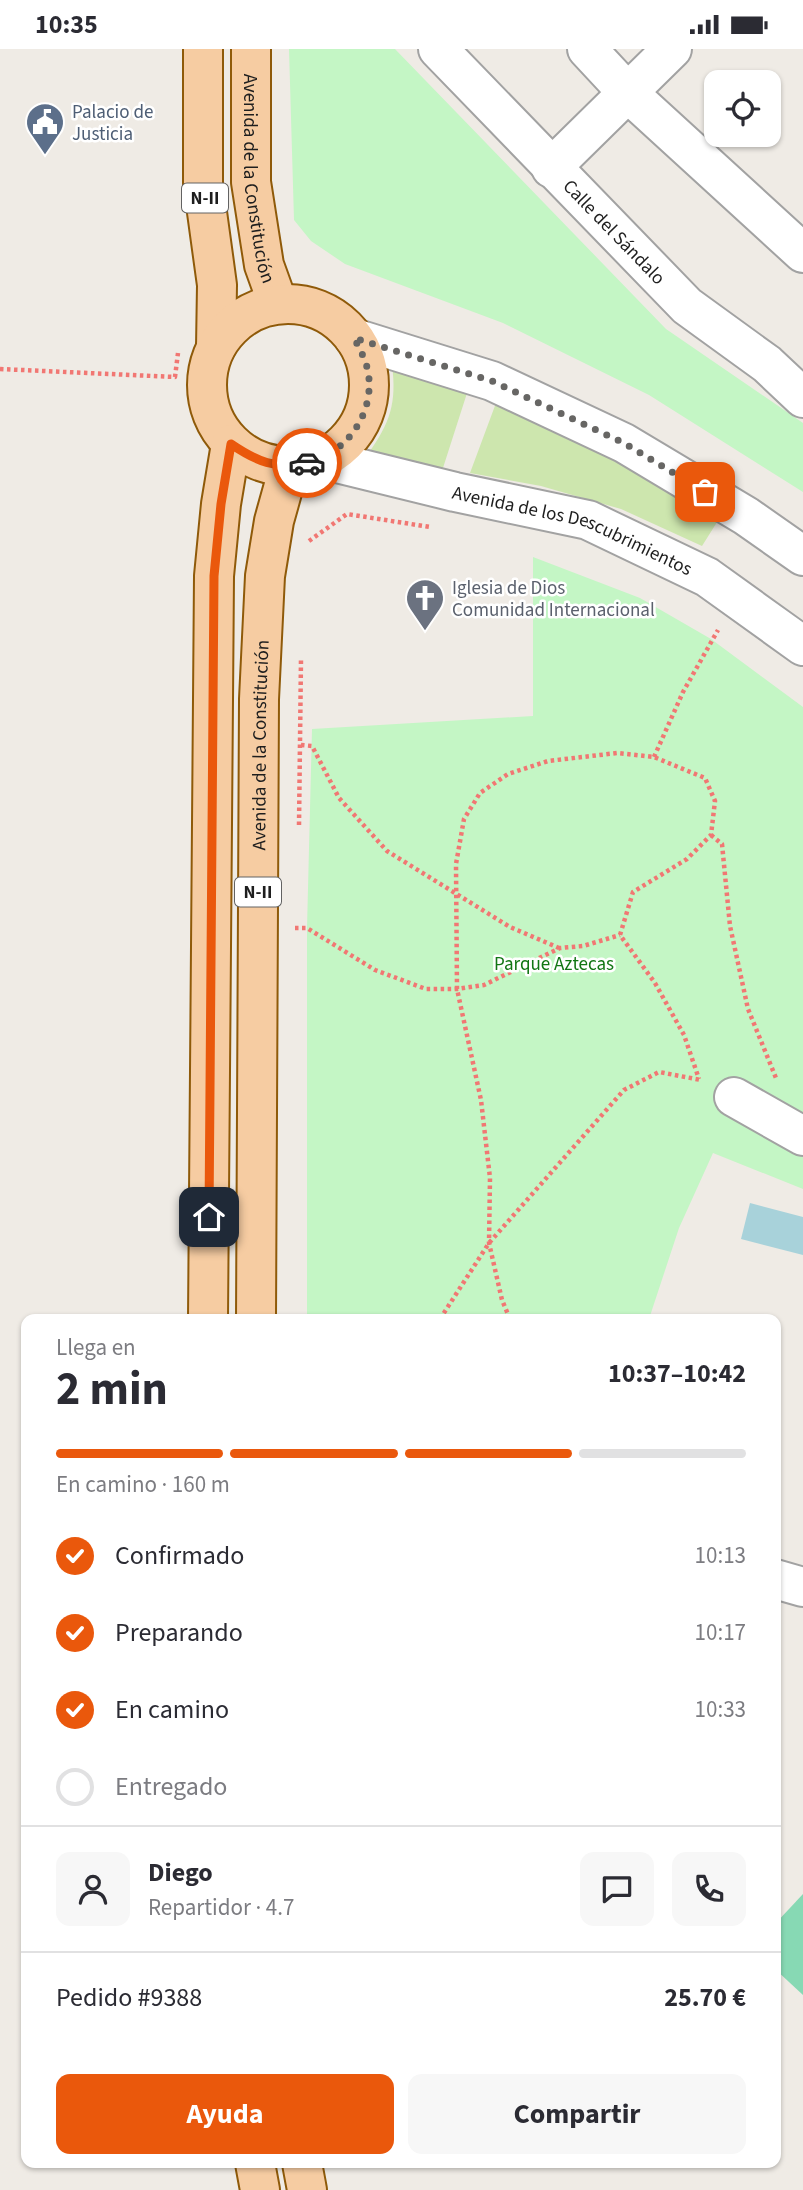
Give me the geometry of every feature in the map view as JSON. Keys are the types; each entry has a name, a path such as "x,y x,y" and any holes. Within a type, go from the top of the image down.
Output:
{"main road":[{"name":"N-II","path":"203,49 203,183 217,285 216,347 208,370 207,396 215,422 231,444 254,460 305,463 338,449 355,431 366,408 369,379 364,357 354,338 334,318 306,306 278,304 252,312 234,324 216,347"},
{"name":"Avenida de la Constitución","path":"251,49 251,182 264,265 278,304"},
{"name":"N-II","path":"208,1314 214,576 221,504 231,444"},
{"name":"Avenida de la Constitución","path":"256,1314 259,699 265,576 274,521 305,463"},
{"path":"256,2168 260,2190"},
{"path":"303,2168 307,2190"}],"street":[{"name":"Calle del Sándalo","path":"438,49 687,306 767,364 803,398"},
{"path":"586,49 627,92 803,253"},
{"path":"551,168 672,49"},
{"path":"354,338 492,381 624,443 746,516 803,556"},
{"name":"Avenida de los Descubrimientos","path":"305,463 588,520 706,576 803,646"},
{"path":"734,1097 792,1130"},
{"path":"781,1581 803,1587"}],"path":[{"path":"0,369 175,377 179,341"},
{"path":"304,544 348,514 441,529"},
{"path":"654,757 683,692 718,629"},
{"path":"302,745 312,746 339,798 387,851 510,927 560,948"},
{"path":"508,1314 489,1243 490,1178 481,1100 457,989 456,864 464,819 480,793 508,774 548,761 617,754 654,757 705,778 715,801 711,835 687,859 633,892 620,935"},
{"path":"711,835 722,844 730,926 748,1009 776,1078 792,1130"},
{"path":"295,928 307,928 375,970 426,989 457,989 484,985 560,948 583,946 620,935"},
{"path":"620,935 656,983 684,1035 699,1079"},
{"path":"443,1314 489,1243 624,1090 660,1072 699,1079 734,1097"}],"green space":[{"path":"289,49 395,49 666,329 803,423 803,492 649,395 503,323 345,264 311,241 294,220"},
{"path":"392,365 468,390 442,471 368,454 382,432 390,412 393,391"},
{"path":"496,403 560,429 719,519 702,546 621,509 541,486 470,473"},
{"name":"Parque Aztecas","path":"533,557 640,598 711,639 803,707 803,1189 713,1153 679,1228 651,1314 307,1314 307,928 312,729 533,716"},
{"path":"803,1894 803,1995 781,1975 781,1918"}],"water":[{"path":"750,1203 803,1217 803,1255 741,1239"}],"way so far":[{"path":"307,463 321,459 338,449 355,431 366,408 369,379 364,357 354,338 492,381 624,443 705,492"}],"place":[{"name":"Palacio de Justicia","path":"45,156"},
{"name":"Iglesia de Dios Comunidad Internacional","path":"425,632"}],"route":[{"path":"209,1217 214,576 221,504 231,444 254,460 289,467 307,463"}]}
